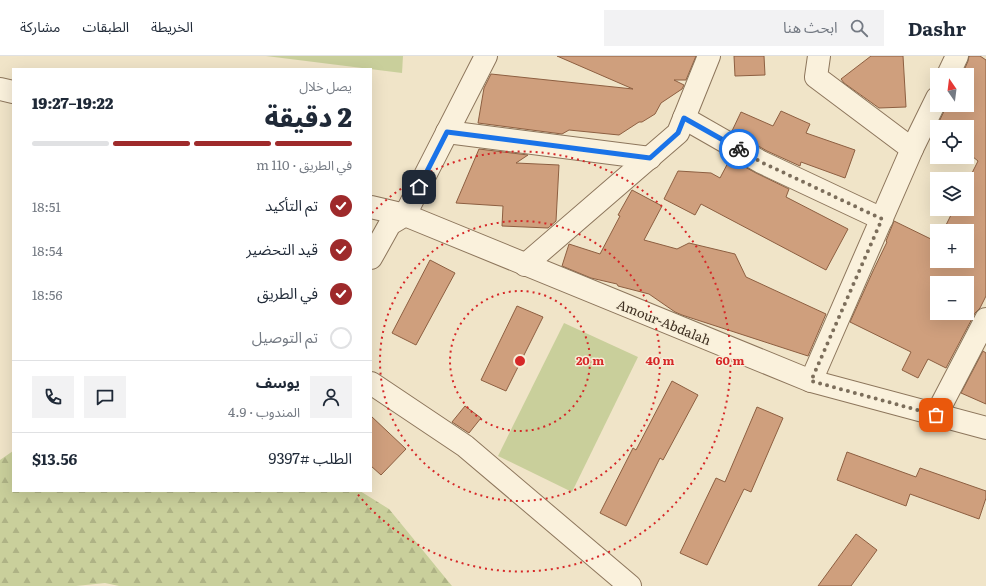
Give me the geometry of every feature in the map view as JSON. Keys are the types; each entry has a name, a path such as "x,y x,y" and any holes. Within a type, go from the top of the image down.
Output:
{"street":[{"path":"372,256 390,224 405,215 486,56"},
{"path":"525,265 678,133 709,56"},
{"path":"819,56 816,77 912,149"},
{"path":"951,68 957,56"},
{"path":"0,89 12,92"},
{"path":"811,381 912,149 930,112"},
{"path":"684,118 761,162 882,219"},
{"path":"447,132 650,158"},
{"name":"Amour-Abdalah","path":"372,207 405,215 811,381 986,428"},
{"path":"936,415 986,319"},
{"path":"372,384 465,446 630,586"}],"green space":[{"path":"266,56 403,56 402,73 372,69 372,68"},
{"path":"564,323 638,357 572,492 498,456"},
{"path":"12,452 12,492 362,492 389,509 452,586 119,586 105,583 76,586 0,586 0,460"}],"building":[{"path":"557,56 696,56 686,80 674,80 684,85 682,89 661,103 655,114 619,135 569,130 562,134 478,123 484,88 491,74 633,89"},
{"path":"734,56 764,56 765,75 735,76"},
{"path":"871,56 903,56 906,107 879,108 844,83 841,79"},
{"path":"969,56 980,56 986,60 986,296 980,308 974,315 974,276 930,276 930,320 971,320 946,368 928,359 918,378 902,370 911,352 850,322 887,242 886,241 894,221 930,239 930,268 974,268 974,224 946,224 950,216 974,216 974,172 972,172 978,161 974,158 974,120 940,120 944,112 974,112 974,68 965,68"},
{"path":"781,111 810,124 806,133 855,150 845,178 801,162 800,166 767,151 732,131 741,112 773,126"},
{"path":"479,149 528,155 516,163 559,165 556,221 548,228 502,226 503,206 456,203"},
{"path":"730,159 789,189 786,197 848,229 826,270 701,204 695,215 664,199 678,171 711,173 720,178"},
{"path":"632,190 662,206 644,240 677,249 689,243 735,254 746,277 826,314 808,356 682,315 675,312 649,294 591,278 562,266 569,244 600,254 620,216 618,215"},
{"path":"430,260 455,273 416,345 392,333"},
{"path":"517,306 543,317 506,391 481,380"},
{"path":"983,351 986,353 986,404 961,393"},
{"path":"672,381 698,395 663,460 660,458 626,526 600,513 633,448 636,450"},
{"path":"465,406 481,418 469,433 452,422"},
{"path":"757,407 783,418 751,492 744,489 707,565 680,553 716,478 725,482"},
{"path":"372,417 406,449 381,475 372,467"},
{"path":"847,452 916,477 920,468 986,491 986,498 979,519 910,494 906,506 837,480"},
{"path":"856,534 877,550 851,586 818,586"}],"way so far":[{"path":"739,149 761,162 882,219 811,381 936,415"}],"route":[{"path":"419,187 447,132 650,158 678,133 684,118 739,149"}]}
